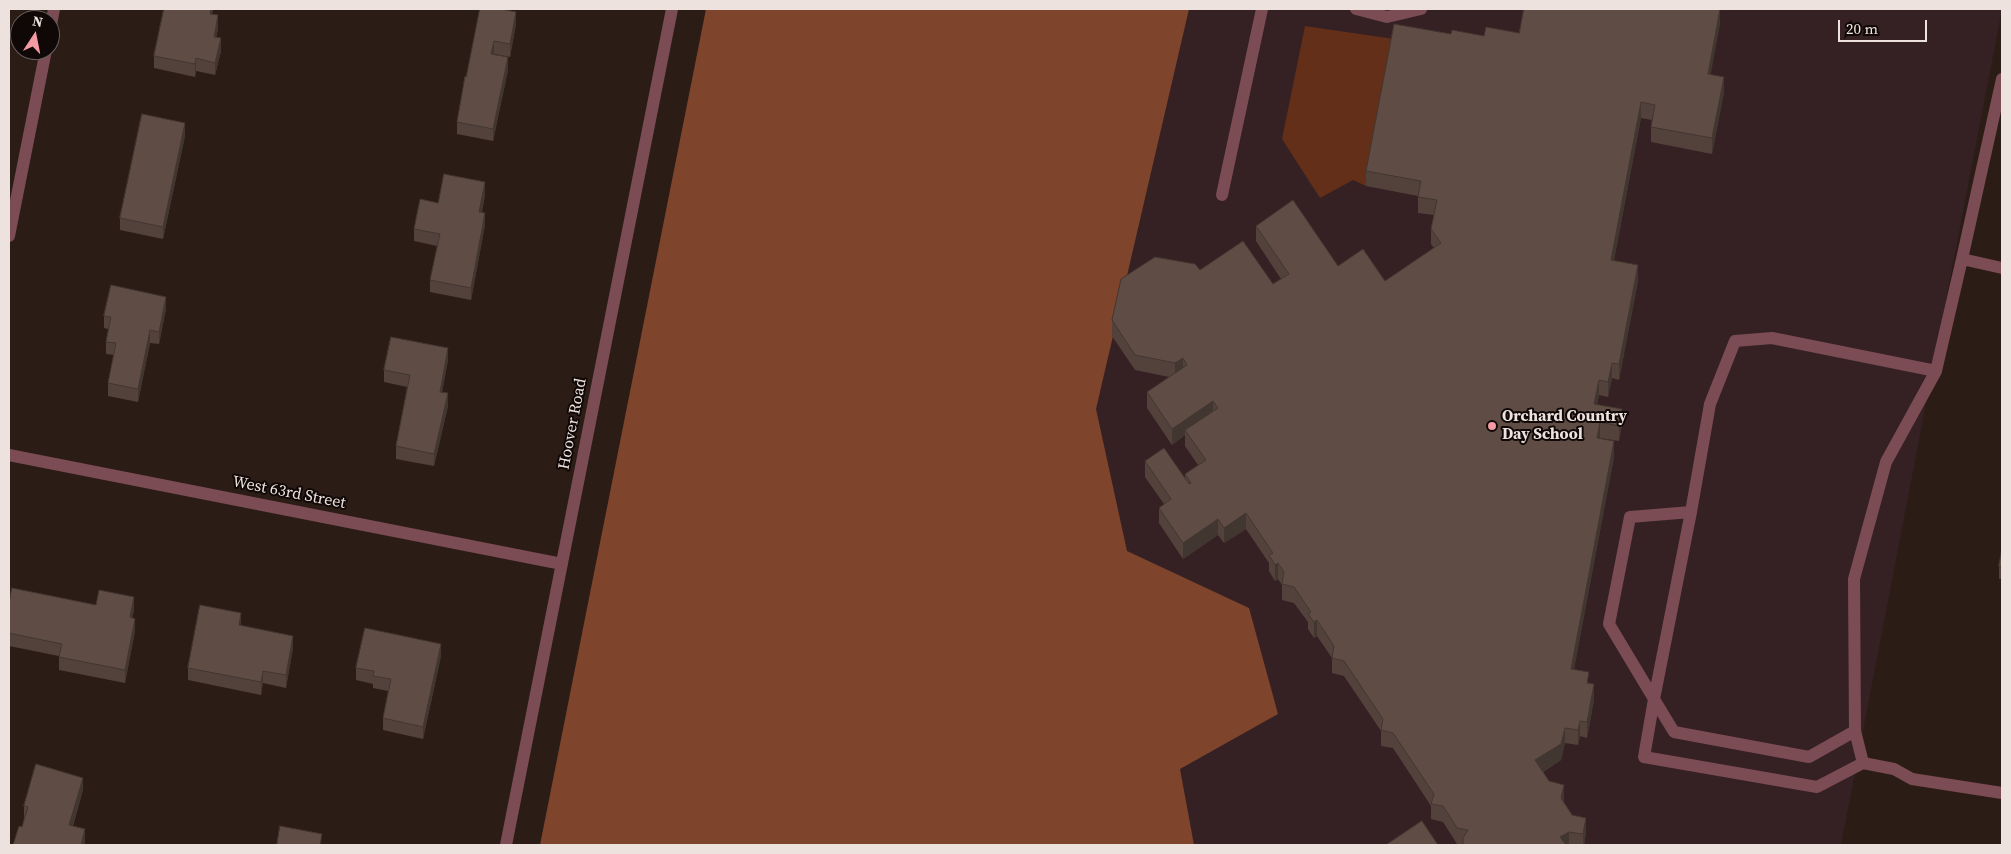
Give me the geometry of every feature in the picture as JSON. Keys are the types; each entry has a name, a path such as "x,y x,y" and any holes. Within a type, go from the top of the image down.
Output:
{"street":[{"name":"Hoover Road","path":"506,845 672,9"},
{"path":"1222,195 1262,9"},
{"path":"1356,9 1388,18 1421,9"},
{"path":"9,236 44,60"},
{"path":"1863,764 1855,731 1854,579 1886,462 1936,371 2002,79"},
{"path":"1962,259 2002,268"},
{"path":"1936,371 1772,338 1735,341 1710,404 1644,757 1817,787 1863,764 1894,768 1912,779 2002,793"},
{"name":"West 63rd Street","path":"9,455 562,564"},
{"path":"1690,512 1630,517 1609,624 1674,732 1810,757 1855,731"}],"shaded area":[{"path":"706,9 2002,9 1841,845 540,845"},
{"path":"706,9 1189,9 1096,409 1127,551 1249,608 1278,714 1180,769 1194,845 540,845"},
{"path":"1305,26 1394,39 1366,186 1353,180 1320,198 1282,139"}],"building":[{"path":"164,9 211,9 210,14 218,15 214,37 221,38 215,63 196,58 195,64 154,56"},
{"path":"480,9 501,9 516,12 510,44 494,41 491,54 508,57 493,129 457,122"},
{"path":"1524,9 1720,9 1708,74 1724,77 1712,138 1651,127 1655,105 1641,102 1611,260 1638,265 1619,364 1612,363 1608,382 1599,380 1594,404 1622,409 1619,426 1600,422 1597,438 1614,441 1571,669 1589,672 1587,683 1594,684 1587,722 1580,721 1578,730 1565,728 1561,744 1535,760 1549,781 1564,785 1561,798 1572,815 1586,818 1583,834 1569,832 1560,837 1566,845 1463,845 1463,838 1468,830 1457,828 1443,806 1431,804 1434,794 1393,733 1381,730 1383,719 1344,661 1332,658 1334,646 1317,620 1314,622 1308,614 1311,612 1294,587 1282,584 1284,572 1278,563 1275,565 1269,555 1273,553 1246,513 1224,528 1218,519 1183,543 1159,508 1171,499 1145,461 1164,448 1189,484 1191,483 1185,474 1206,460 1185,430 1218,408 1213,401 1172,429 1147,392 1187,365 1183,358 1175,363 1135,355 1112,320 1121,279 1155,257 1195,264 1200,270 1243,241 1273,284 1289,274 1256,226 1293,200 1338,266 1363,249 1385,281 1441,243 1431,229 1437,200 1418,197 1421,181 1366,171 1394,24 1451,34 1452,30 1484,36 1486,27 1519,33"},
{"path":"142,114 185,123 163,227 120,218"},
{"path":"444,174 485,182 479,212 485,213 471,288 430,280 440,234 414,229 420,199 438,203"},
{"path":"111,285 166,297 159,332 150,330 138,389 108,383 116,343 106,342 111,317 104,316"},
{"path":"391,337 448,348 440,392 448,393 434,454 396,446 410,375 384,370"},
{"path":"2002,549 2002,567 1999,566"},
{"path":"12,588 96,605 99,590 134,597 130,617 135,619 125,670 59,657 62,644 9,633 9,603"},
{"path":"200,605 241,613 239,625 293,636 286,675 263,671 261,682 188,668"},
{"path":"365,628 441,644 423,727 383,718 391,679 373,676 374,671 356,668"},
{"path":"36,764 83,778 69,825 85,829 81,845 13,845 19,826 22,827 28,807 24,806"},
{"path":"1422,821 1438,845 1386,845"},
{"path":"280,826 322,834 320,845 277,845"}],"place":[{"name":"Orchard Country Day School","path":"1492,426"}]}
